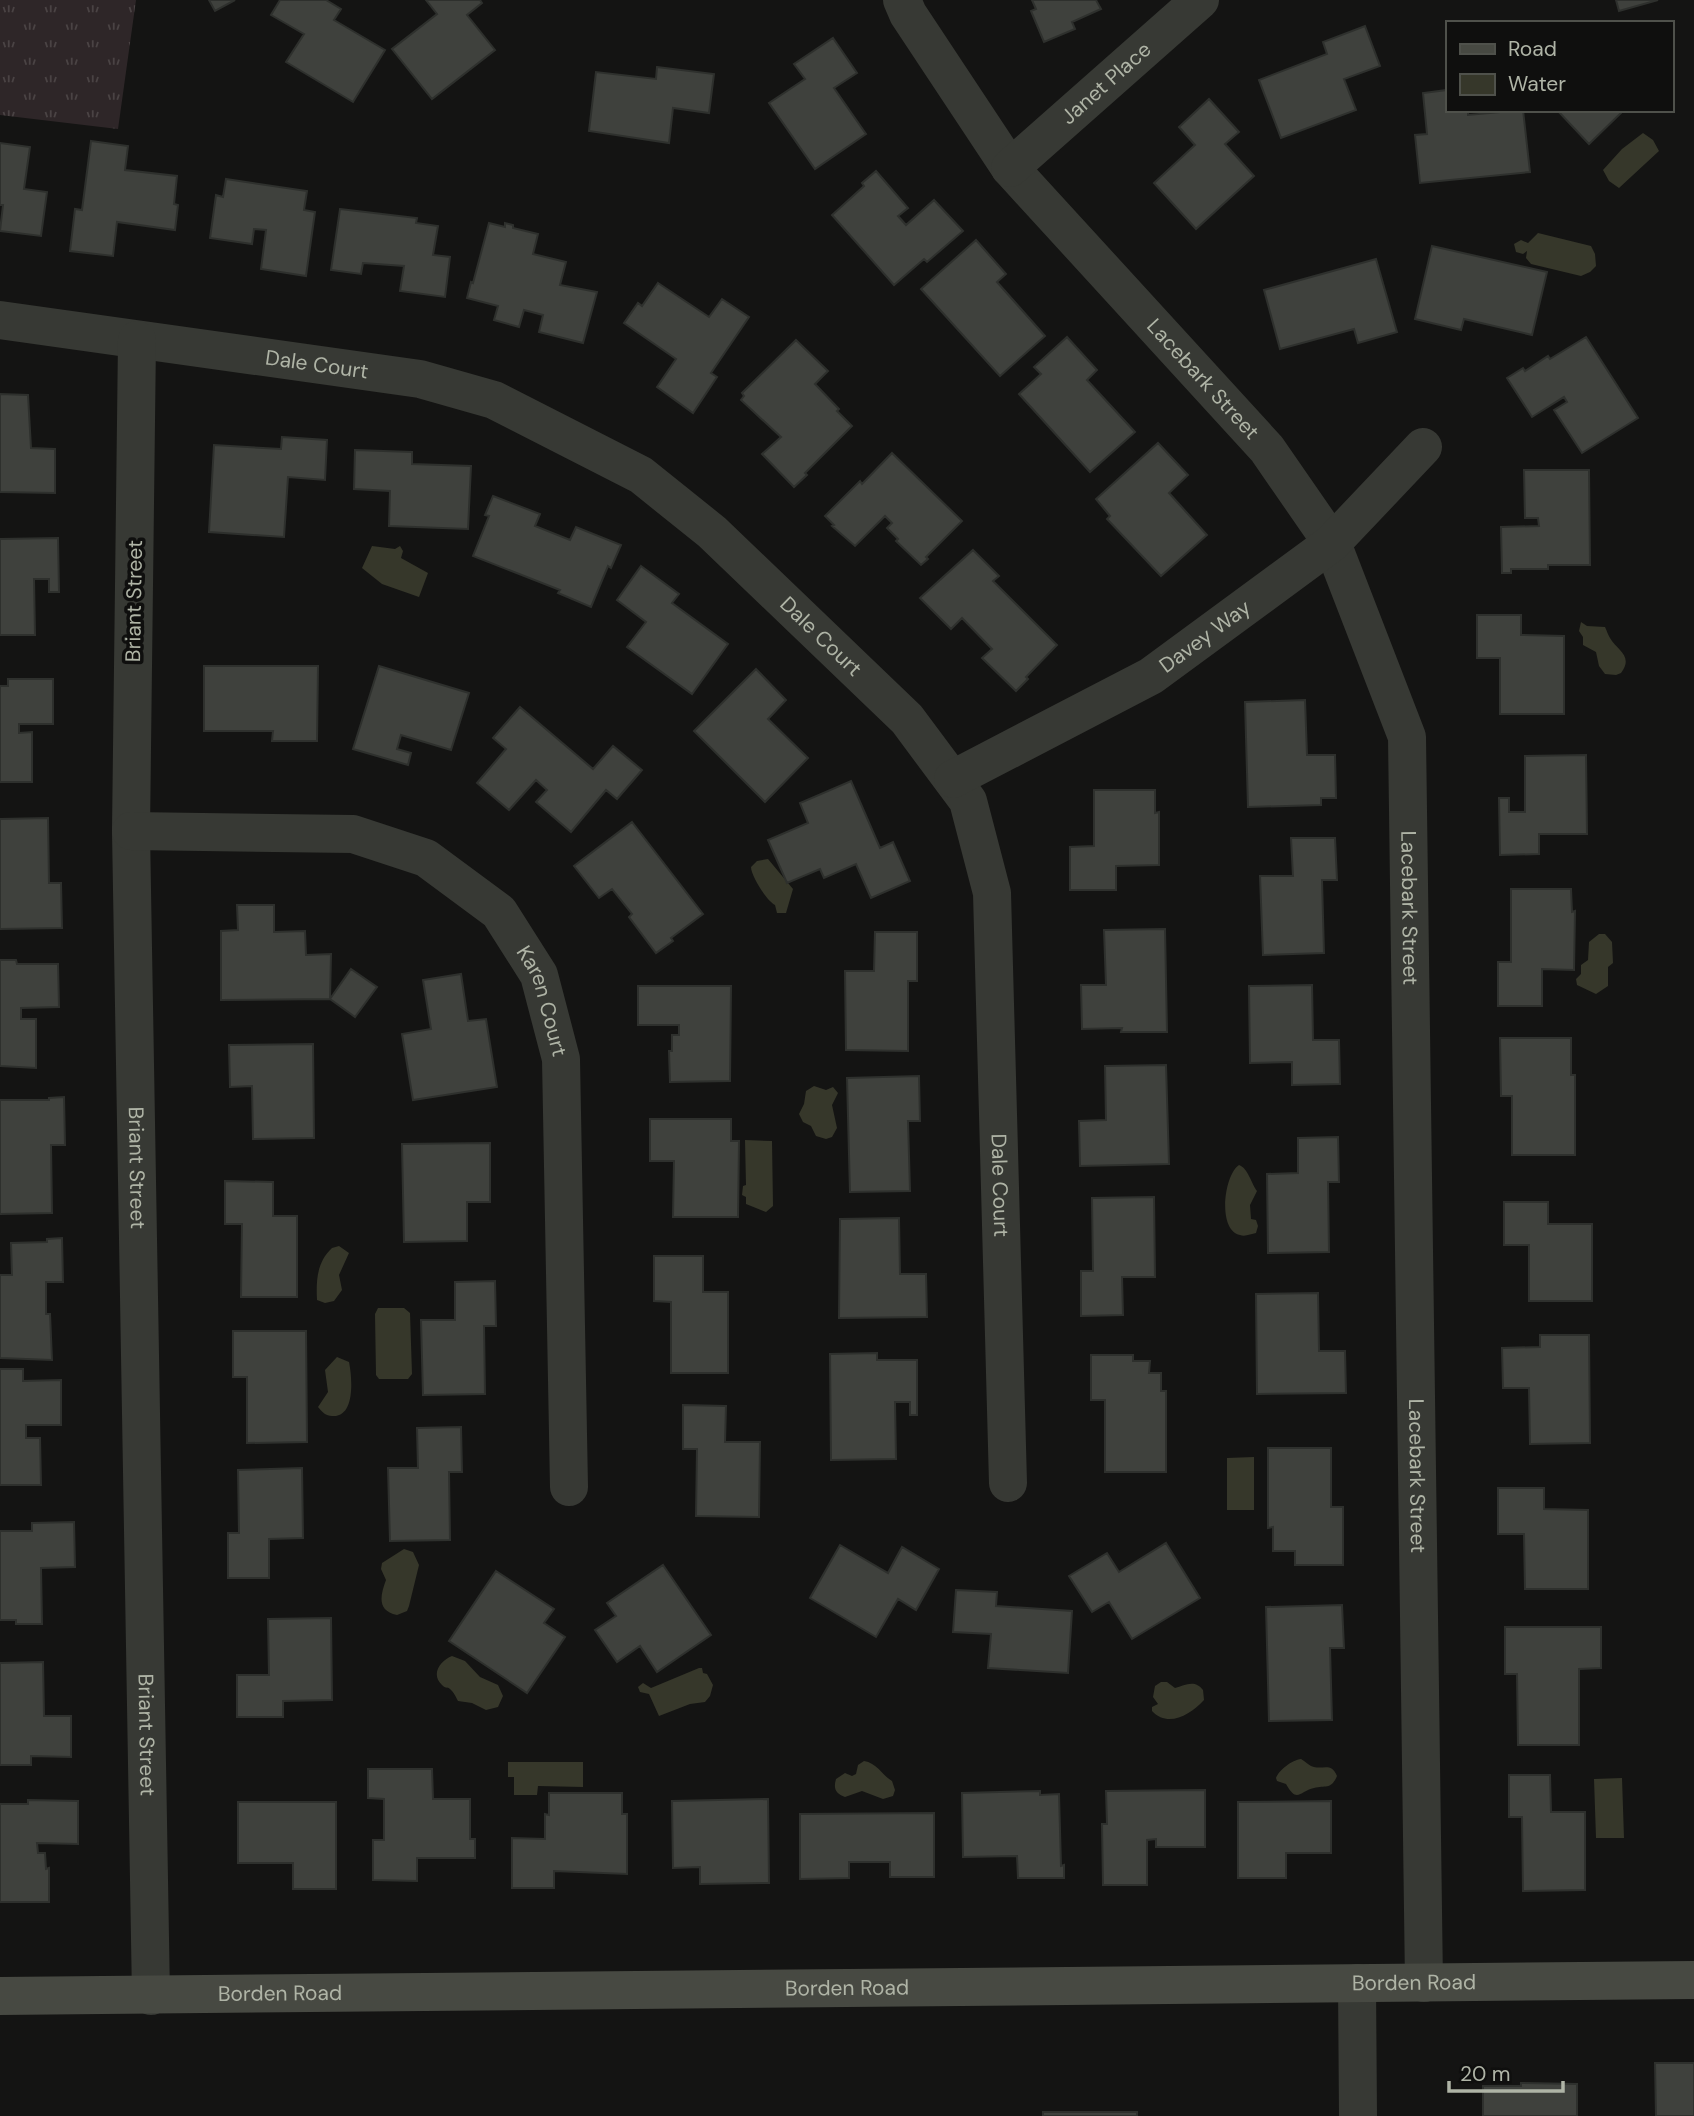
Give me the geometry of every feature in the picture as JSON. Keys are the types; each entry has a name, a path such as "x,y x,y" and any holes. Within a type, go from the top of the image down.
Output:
{"main road":[{"name":"Borden Road","path":"0,1996 1694,1980"}],"street":[{"name":"Lacebark Street","path":"902,0 908,14 1010,168 1267,449 1332,543 1407,737 1424,1983"},
{"name":"Janet Place","path":"1010,168 1200,0"},
{"name":"Dale Court","path":"0,320 420,379 494,400 641,475 712,533 897,709 968,801 992,893 1008,1483"},
{"name":"Briant Street","path":"137,340 131,831 151,1996"},
{"name":"Davey Way","path":"953,779 1151,676 1332,543 1423,447"},
{"name":"Karen Court","path":"131,831 353,834 426,858 499,912 539,975 561,1059 569,1487"},
{"path":"1357,1983 1358,2116"}],"green space":[{"path":"0,0 136,0 118,129 0,115"}],"water":[{"path":"1643,133 1653,140 1659,151 1619,188 1609,181 1603,170 1622,149"},
{"path":"1538,233 1591,246 1596,266 1581,276 1531,264 1526,258 1527,251 1523,254 1516,252 1514,244 1521,240 1528,243"},
{"path":"372,546 395,549 400,546 403,551 401,558 428,573 419,597 382,584 362,568"},
{"path":"1581,622 1587,626 1605,627 1625,658 1625,667 1621,673 1605,674 1599,666 1596,652 1583,645 1583,637 1579,631"},
{"path":"768,859 793,889 786,913 777,913 775,905 764,894 752,871 751,867 757,861"},
{"path":"1599,934 1605,934 1612,942 1613,963 1608,967 1608,986 1596,994 1577,985 1576,979 1581,974 1581,965 1588,960 1589,942"},
{"path":"814,1086 826,1090 833,1087 838,1093 832,1105 837,1128 832,1137 826,1139 816,1136 811,1126 803,1122 799,1114 806,1091"},
{"path":"745,1140 772,1141 773,1206 766,1212 746,1204 746,1197 742,1195 743,1186 746,1185"},
{"path":"1239,1165 1247,1172 1257,1191 1250,1205 1251,1219 1256,1220 1258,1226 1256,1233 1246,1236 1233,1231 1226,1213 1227,1190"},
{"path":"339,1246 349,1253 339,1275 342,1290 334,1301 325,1303 317,1300 318,1272 327,1253"},
{"path":"378,1308 404,1308 410,1313 412,1374 408,1379 379,1379 376,1375 375,1314"},
{"path":"337,1357 349,1362 351,1395 349,1403 340,1415 330,1416 318,1407 328,1392 325,1370"},
{"path":"1254,1457 1254,1510 1227,1510 1227,1458"},
{"path":"404,1549 413,1552 419,1565 407,1611 397,1615 383,1606 382,1592 386,1580 381,1569 382,1563"},
{"path":"452,1656 465,1661 480,1677 498,1685 503,1696 498,1707 486,1710 472,1703 458,1701 450,1689 442,1685 437,1676 438,1668"},
{"path":"699,1668 707,1674 713,1685 705,1702 690,1704 659,1716 649,1694 640,1692 638,1687 643,1683 651,1688"},
{"path":"1167,1682 1175,1688 1197,1685 1203,1690 1204,1700 1186,1715 1165,1719 1152,1711 1152,1707 1158,1704 1153,1697 1155,1686"},
{"path":"1301,1759 1311,1766 1335,1771 1337,1776 1333,1783 1296,1795 1286,1784 1277,1781 1276,1778 1286,1766"},
{"path":"864,1761 872,1764 892,1781 895,1790 893,1796 883,1799 862,1791 845,1797 837,1793 836,1779 845,1773 852,1776 856,1774 858,1765"},
{"path":"508,1762 583,1762 583,1787 538,1786 537,1795 514,1795 514,1777 508,1777"},
{"path":"1622,1778 1624,1838 1596,1838 1594,1779"}],"building":[{"path":"209,0 235,0 215,11"},
{"path":"280,0 326,0 341,9 334,20 385,50 353,102 286,62 304,34 271,15"},
{"path":"426,0 480,0 482,3 467,15 495,50 432,99 392,49 437,14"},
{"path":"1032,0 1096,0 1101,9 1072,22 1075,29 1044,42 1031,11 1036,9"},
{"path":"1616,0 1658,0 1619,11"},
{"path":"1365,26 1380,66 1344,79 1356,110 1281,138 1259,80 1327,54 1323,42"},
{"path":"833,38 857,73 834,88 866,134 815,169 769,103 805,79 794,64"},
{"path":"657,67 714,74 709,113 673,108 669,143 589,131 596,72 656,79"},
{"path":"1446,90 1446,112 1468,112 1468,115 1523,112 1530,172 1420,183 1415,135 1427,134 1423,93"},
{"path":"1209,99 1239,132 1225,144 1254,176 1196,229 1154,183 1195,145 1179,127"},
{"path":"1559,112 1622,112 1589,144"},
{"path":"91,141 128,146 125,170 177,176 175,230 117,222 113,256 70,251 75,209 82,210"},
{"path":"0,143 30,147 24,189 47,192 41,236 0,231 3,205 0,205"},
{"path":"876,171 908,208 898,216 906,225 934,200 963,231 927,262 924,259 894,285 832,215 864,186 862,183"},
{"path":"226,179 307,191 304,210 315,212 306,276 261,269 266,230 254,229 252,244 210,238 216,195 223,197"},
{"path":"340,209 417,218 416,223 438,226 433,255 450,257 445,297 400,291 404,266 363,263 361,274 331,270"},
{"path":"489,223 505,227 505,223 513,225 513,228 538,234 533,254 566,262 560,285 597,292 583,343 539,332 543,315 524,310 519,327 494,320 498,306 467,298"},
{"path":"976,240 1006,274 997,282 1045,336 1000,376 921,289"},
{"path":"1432,246 1547,272 1532,335 1464,319 1461,330 1415,319"},
{"path":"1376,259 1397,332 1358,343 1354,329 1280,349 1264,290"},
{"path":"658,283 709,317 722,299 749,317 711,373 717,377 693,413 657,387 676,359 624,323 638,303 642,306"},
{"path":"1067,337 1097,370 1087,380 1135,432 1090,472 1019,394 1041,374 1034,367"},
{"path":"1586,337 1638,418 1582,453 1554,410 1567,402 1564,397 1532,417 1507,378 1523,368 1525,371 1548,356 1550,359"},
{"path":"796,340 828,371 815,384 852,426 794,487 762,454 781,437 741,400 744,396 742,393"},
{"path":"0,394 28,395 31,448 55,449 55,493 0,492"},
{"path":"282,437 327,440 325,480 288,477 284,537 209,532 214,445 281,449"},
{"path":"1158,443 1188,475 1169,493 1207,535 1161,576 1107,519 1110,516 1096,499"},
{"path":"355,450 412,452 412,464 471,466 468,529 389,526 390,491 354,489"},
{"path":"892,453 962,521 921,565 896,541 898,539 887,528 892,523 885,516 855,546 832,526 834,525 825,516"},
{"path":"1524,470 1589,470 1590,565 1548,565 1548,569 1511,569 1511,573 1502,573 1501,527 1539,526 1538,518 1525,518"},
{"path":"493,496 540,514 535,526 570,540 576,527 621,545 611,568 608,566 591,607 558,593 560,590 473,556 489,516 485,515"},
{"path":"58,538 59,592 49,592 49,579 34,579 35,635 0,635 0,539"},
{"path":"973,550 999,576 993,581 1057,645 1016,691 982,658 992,649 962,618 951,629 920,598"},
{"path":"641,566 679,594 672,603 728,644 692,694 627,647 646,622 617,600"},
{"path":"1477,615 1521,615 1521,635 1564,636 1564,714 1500,714 1500,658 1477,658"},
{"path":"204,666 318,666 317,741 272,741 273,731 204,731"},
{"path":"379,666 469,693 451,750 401,735 397,749 411,753 408,765 353,749"},
{"path":"756,669 786,700 768,719 808,758 765,802 694,731"},
{"path":"8,679 53,679 53,724 19,724 19,733 32,732 32,782 0,782 0,686 8,686"},
{"path":"1305,700 1307,755 1335,755 1336,798 1321,798 1321,805 1248,807 1245,702"},
{"path":"520,707 593,769 613,746 642,770 617,799 606,790 571,832 536,802 547,790 536,780 509,810 477,783 506,749 493,738"},
{"path":"1586,755 1587,834 1539,834 1539,854 1500,855 1499,798 1509,798 1509,812 1525,812 1525,756"},
{"path":"851,781 880,848 893,842 910,881 871,898 856,864 824,878 820,869 787,883 768,840 808,823 800,803"},
{"path":"1094,790 1155,790 1155,813 1159,812 1159,865 1116,866 1116,890 1070,890 1070,847 1094,846"},
{"path":"48,818 49,883 61,883 62,928 0,929 0,819"},
{"path":"632,822 703,914 656,953 629,917 632,914 612,889 599,898 574,866"},
{"path":"1291,838 1335,838 1337,880 1322,880 1324,953 1263,955 1260,876 1293,876"},
{"path":"1511,889 1571,889 1572,912 1575,911 1574,970 1542,969 1542,1006 1498,1006 1498,962 1511,962"},
{"path":"237,905 274,905 274,932 305,931 306,955 331,954 330,999 221,1000 221,931 238,930"},
{"path":"1165,929 1167,1032 1121,1032 1122,1028 1082,1029 1081,985 1106,985 1104,930"},
{"path":"875,932 917,932 917,981 908,981 908,1051 846,1050 845,971 874,971"},
{"path":"0,960 16,960 17,964 58,964 59,1007 21,1008 21,1019 36,1019 36,1068 0,1066"},
{"path":"351,969 377,987 355,1017 330,999"},
{"path":"461,974 468,1021 486,1019 497,1087 413,1100 402,1034 431,1029 423,980"},
{"path":"1312,985 1313,1040 1339,1040 1340,1084 1292,1085 1292,1062 1250,1063 1249,986"},
{"path":"638,986 731,986 730,1081 670,1082 669,1051 672,1051 672,1035 679,1035 679,1025 638,1025"},
{"path":"1500,1038 1571,1038 1571,1075 1575,1075 1575,1155 1512,1155 1512,1096 1501,1096"},
{"path":"313,1044 314,1138 253,1139 252,1086 230,1087 229,1045"},
{"path":"1166,1065 1169,1164 1080,1166 1079,1121 1106,1120 1105,1066"},
{"path":"919,1076 920,1121 908,1121 910,1191 850,1192 847,1078"},
{"path":"64,1097 65,1145 51,1145 52,1213 0,1214 0,1100 49,1100"},
{"path":"650,1119 731,1119 731,1141 739,1141 738,1217 673,1217 674,1161 650,1161"},
{"path":"1338,1137 1339,1182 1328,1182 1329,1252 1268,1253 1267,1174 1298,1173 1298,1138"},
{"path":"490,1143 490,1202 467,1202 467,1241 404,1242 402,1144"},
{"path":"225,1181 273,1182 273,1216 297,1216 297,1297 241,1297 242,1224 225,1224"},
{"path":"1154,1197 1155,1277 1122,1277 1123,1315 1081,1316 1081,1271 1093,1271 1092,1198"},
{"path":"1504,1202 1548,1202 1548,1224 1592,1224 1592,1301 1529,1301 1529,1245 1504,1245"},
{"path":"899,1218 900,1274 926,1274 927,1317 839,1318 840,1219"},
{"path":"62,1238 63,1282 46,1282 46,1314 50,1314 52,1360 0,1358 0,1275 12,1275 11,1243 47,1242 47,1239"},
{"path":"654,1256 703,1256 703,1292 728,1292 728,1373 671,1373 671,1302 654,1301"},
{"path":"495,1281 496,1326 484,1326 485,1394 423,1395 421,1320 455,1320 455,1282"},
{"path":"1318,1293 1319,1351 1345,1351 1346,1393 1257,1394 1256,1294"},
{"path":"233,1331 306,1331 307,1442 247,1443 247,1377 233,1377"},
{"path":"1540,1335 1589,1335 1590,1443 1530,1444 1529,1388 1503,1388 1502,1348 1540,1347"},
{"path":"877,1353 877,1360 917,1360 917,1415 910,1415 910,1402 895,1402 896,1459 831,1460 830,1354"},
{"path":"1091,1355 1133,1355 1133,1361 1150,1361 1149,1373 1161,1373 1161,1391 1166,1391 1166,1472 1105,1472 1105,1400 1091,1400"},
{"path":"0,1369 23,1369 23,1381 61,1380 61,1425 26,1425 26,1438 40,1438 41,1485 0,1485"},
{"path":"683,1405 726,1406 725,1442 760,1442 759,1517 696,1516 697,1449 683,1449"},
{"path":"461,1427 462,1472 449,1472 450,1540 390,1541 388,1468 418,1468 417,1428"},
{"path":"1268,1448 1331,1448 1331,1507 1343,1507 1343,1565 1295,1565 1295,1551 1273,1551 1273,1527 1268,1528"},
{"path":"302,1468 303,1538 269,1539 269,1578 228,1578 228,1533 239,1533 238,1470"},
{"path":"1498,1488 1544,1488 1544,1509 1588,1510 1588,1589 1525,1589 1524,1534 1498,1534"},
{"path":"74,1522 75,1567 41,1568 42,1624 16,1624 16,1620 0,1620 0,1531 32,1531 32,1523"},
{"path":"1166,1543 1200,1598 1132,1639 1109,1602 1092,1612 1069,1576 1107,1553 1119,1572"},
{"path":"840,1545 888,1573 902,1547 939,1569 916,1610 898,1599 876,1637 810,1598"},
{"path":"663,1565 711,1635 657,1672 640,1646 617,1662 595,1630 616,1616 607,1603"},
{"path":"496,1571 554,1609 544,1623 565,1637 527,1693 449,1641"},
{"path":"956,1590 997,1592 996,1606 1072,1611 1068,1673 988,1668 991,1634 953,1632"},
{"path":"1342,1605 1344,1648 1330,1648 1332,1720 1269,1721 1266,1607"},
{"path":"331,1618 332,1700 283,1701 283,1717 237,1717 237,1675 269,1675 268,1619"},
{"path":"1505,1627 1601,1627 1601,1668 1579,1669 1579,1745 1518,1745 1517,1674 1505,1674"},
{"path":"43,1662 44,1716 71,1716 71,1757 31,1756 31,1765 0,1765 0,1663"},
{"path":"368,1769 432,1769 433,1799 470,1799 470,1839 475,1839 475,1858 417,1858 417,1881 373,1880 373,1840 384,1840 384,1799 368,1798"},
{"path":"1509,1775 1550,1775 1551,1812 1585,1812 1585,1890 1523,1891 1522,1817 1509,1817"},
{"path":"1205,1790 1205,1847 1156,1847 1156,1839 1147,1840 1147,1885 1103,1885 1102,1824 1107,1824 1106,1791"},
{"path":"1040,1791 1040,1795 1059,1794 1061,1866 1064,1865 1064,1878 1018,1878 1017,1856 963,1857 962,1793"},
{"path":"549,1793 622,1793 622,1814 627,1814 627,1874 554,1871 554,1888 512,1888 512,1838 545,1839 545,1814 549,1815"},
{"path":"768,1799 769,1883 700,1884 700,1867 673,1868 672,1801"},
{"path":"28,1800 78,1801 78,1844 37,1843 38,1853 45,1853 46,1869 49,1868 49,1902 0,1902 0,1804 28,1804"},
{"path":"1331,1801 1331,1853 1286,1853 1286,1878 1238,1878 1238,1802"},
{"path":"238,1802 336,1802 336,1889 293,1889 293,1863 238,1863"},
{"path":"934,1813 934,1877 890,1877 890,1862 849,1862 849,1878 800,1879 800,1814"},
{"path":"1655,2063 1694,2063 1694,2116 1656,2116"},
{"path":"1521,2083 1577,2084 1577,2116 1483,2116 1483,2086 1521,2086"},
{"path":"1043,2112 1137,2112 1137,2116 1043,2116"}]}
